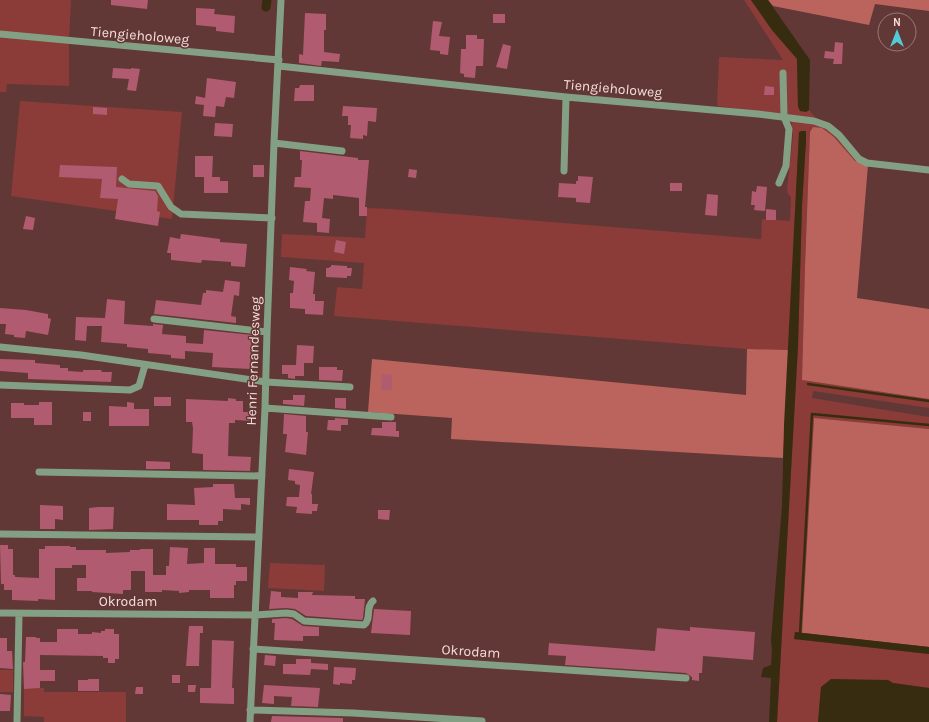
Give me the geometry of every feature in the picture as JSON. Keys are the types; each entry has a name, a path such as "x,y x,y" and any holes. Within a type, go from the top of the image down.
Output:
{"street":[{"name":"Henri Fernandesweg","path":"250,722 265,408 266,332 281,0"},
{"name":"Tiengieholoweg","path":"0,34 279,63 566,97 758,114 814,121 828,126 839,135 859,158 867,163 929,170"},
{"path":"778,183 785,169 788,129 784,117 783,73"},
{"path":"564,171 566,97"},
{"path":"274,143 342,151"},
{"path":"122,179 129,184 158,186 170,207 182,214 272,218"},
{"path":"154,318 266,332"},
{"path":"0,347 81,355 266,382 350,387"},
{"path":"0,385 130,390 139,386 146,365"},
{"path":"265,408 391,417"},
{"path":"39,472 262,476"},
{"path":"0,534 259,537"},
{"name":"Okrodam","path":"0,613 255,615 286,613 294,614 304,621 364,625 368,621 369,605 373,601"},
{"path":"17,722 19,614"},
{"name":"Okrodam","path":"253,649 686,678"},
{"path":"250,710 354,712 482,721"}],"shaded area":[{"path":"0,0 71,0 69,86 7,84 6,92 0,92"},
{"path":"744,0 751,0 772,30 797,59 798,107 806,112 809,110 815,117 797,117 717,106 719,57 783,60"},
{"path":"751,0 768,0 810,60 809,110 806,112 800,111 798,107 797,59 772,30"},
{"path":"768,0 929,0 929,11 875,4 869,25 773,6"},
{"path":"20,101 182,112 172,219 11,196"},
{"path":"791,120 823,126 833,133 863,163 855,161 834,137 813,127 810,132 802,380 929,399 929,408 813,391 812,398 929,417 929,429 814,418 802,633 795,632 794,639 929,654 929,688 893,683 887,680 821,687 818,722 777,722 798,346 802,205 806,141 799,132 789,350 747,349 334,316 337,287 362,289 364,263 281,257 282,234 365,238 367,208 761,239 762,219 790,221 791,197 788,194 787,189 793,135"},
{"path":"813,127 822,128 834,137 855,161 868,165 857,298 929,309 929,399 802,380 810,132"},
{"path":"806,131 806,141 802,205 798,346 777,722 769,722 771,678 761,677 763,668 771,665 771,640 782,506 784,425 799,132"},
{"path":"747,349 789,350 783,458 451,439 452,418 368,412 372,359 746,395"},
{"path":"814,418 929,429 929,647 802,633"},
{"path":"270,563 325,565 324,591 268,588"},
{"path":"795,632 929,647 929,654 794,639"},
{"path":"0,670 13,670 13,692 0,692"},
{"path":"831,679 888,680 893,683 929,688 929,722 818,722 821,687"},
{"path":"24,688 44,688 44,692 126,692 126,722 44,722 44,717 24,716"}],"building":[{"path":"111,0 148,0 147,9 111,5"},
{"path":"196,8 215,9 214,14 235,16 234,33 216,31 216,27 196,25"},
{"path":"305,13 326,14 324,52 340,54 339,62 322,61 321,66 299,63 299,54 303,55"},
{"path":"493,14 505,14 505,23 493,23"},
{"path":"433,21 442,22 439,36 450,37 448,55 440,54 440,51 430,50"},
{"path":"466,35 477,35 477,39 484,39 483,66 476,66 475,78 464,77 464,74 460,73 461,49 466,49"},
{"path":"835,42 843,43 842,64 833,64 834,59 824,58 825,51 834,52"},
{"path":"503,44 511,46 507,69 496,67"},
{"path":"113,68 140,69 136,91 127,90 129,79 112,78"},
{"path":"207,78 236,82 234,98 226,97 224,107 216,106 215,117 203,116 204,105 195,104 196,96 205,98"},
{"path":"300,85 314,85 314,101 294,101 295,88 299,88"},
{"path":"765,86 774,87 774,95 764,95"},
{"path":"343,106 377,108 376,122 368,121 367,136 363,135 363,139 350,138 351,125 348,125 348,116 342,116"},
{"path":"93,107 107,108 107,115 93,114"},
{"path":"215,123 233,124 232,137 214,136"},
{"path":"300,151 358,158 358,160 369,160 365,207 367,207 367,216 359,216 359,198 333,195 333,199 324,198 322,218 330,219 329,233 317,232 317,223 303,222 305,201 310,201 311,188 294,187 295,177 301,177 302,160 300,160"},
{"path":"195,156 213,156 212,177 220,177 220,181 228,181 228,193 204,193 204,177 195,177"},
{"path":"60,165 117,167 116,187 155,191 158,196 157,211 160,212 158,226 115,219 118,199 100,198 102,179 59,177"},
{"path":"253,165 264,165 264,177 253,177"},
{"path":"409,169 417,170 416,178 408,177"},
{"path":"578,176 593,177 590,203 576,202 576,198 558,197 559,183 576,184 576,181 578,181"},
{"path":"670,183 682,183 682,191 670,191"},
{"path":"757,186 767,187 765,211 754,210 755,205 751,205 752,191 756,192"},
{"path":"707,194 718,195 717,216 705,215"},
{"path":"766,209 776,210 776,220 766,220"},
{"path":"26,216 35,218 33,230 23,229"},
{"path":"181,234 220,239 220,242 247,244 245,267 231,266 231,262 202,260 201,263 171,260 171,253 167,253 170,237 180,239"},
{"path":"336,240 346,242 344,254 334,252"},
{"path":"331,265 347,266 347,268 352,268 351,276 347,276 347,278 326,277 326,268 331,267"},
{"path":"290,267 307,269 306,271 315,272 313,294 315,294 315,301 324,301 323,315 305,314 305,309 290,308 290,293 293,293 294,281 289,280"},
{"path":"225,280 240,282 239,296 234,295 231,316 236,317 236,323 154,314 156,300 201,305 203,293 206,293 206,290 223,292"},
{"path":"107,299 125,301 124,324 153,326 153,324 163,325 162,334 186,336 186,343 203,344 204,330 252,335 250,369 212,367 213,353 185,351 185,359 171,358 171,355 148,353 148,349 127,347 127,344 101,342 102,326 87,326 86,341 75,340 76,317 105,318"},
{"path":"0,308 26,310 48,314 48,318 51,319 48,335 26,331 25,338 5,334 6,324 0,324"},
{"path":"297,345 314,346 313,363 304,363 304,376 295,376 295,379 288,378 288,374 282,374 282,365 296,365"},
{"path":"0,359 35,360 35,363 60,365 60,368 68,368 68,371 83,372 83,370 102,370 101,372 112,372 111,382 28,379 28,373 0,371"},
{"path":"319,367 337,367 337,370 343,370 342,381 319,380"},
{"path":"382,374 392,375 392,390 381,390"},
{"path":"293,395 305,395 304,406 283,404 283,400 293,400"},
{"path":"154,397 171,397 171,406 154,406"},
{"path":"228,398 236,399 236,401 243,401 243,412 252,412 252,421 235,420 235,423 229,423 228,456 251,457 250,471 203,470 203,454 192,453 193,428 192,422 186,422 186,399 228,401"},
{"path":"335,398 346,398 346,409 335,408"},
{"path":"39,402 52,402 52,425 34,425 34,418 11,418 11,403 39,405"},
{"path":"127,402 134,403 134,409 149,409 149,426 109,426 109,406 127,407"},
{"path":"83,412 91,412 91,421 83,421"},
{"path":"284,414 306,416 306,432 308,432 306,455 285,452 287,434 283,434"},
{"path":"335,418 348,419 348,425 341,425 341,431 327,430 328,420 335,420"},
{"path":"382,422 396,422 396,431 399,431 399,437 371,435 372,428 382,428"},
{"path":"146,461 170,462 170,469 146,469"},
{"path":"289,469 314,472 311,494 312,504 318,504 317,511 312,511 312,514 296,513 297,507 286,506 287,497 299,497 300,485 295,484 295,481 288,480"},
{"path":"213,484 234,484 235,498 250,498 250,505 241,504 241,510 223,509 223,521 218,521 218,525 199,525 199,520 167,520 167,504 195,505 194,488 213,487"},
{"path":"40,505 63,506 63,520 55,519 55,529 40,529"},
{"path":"114,507 113,529 89,530 89,508"},
{"path":"378,510 390,510 389,520 378,519"},
{"path":"0,545 8,545 8,549 13,549 13,575 15,575 15,577 39,578 39,549 45,549 45,546 70,546 76,547 76,550 106,550 106,553 153,549 153,575 166,575 166,566 169,566 170,547 188,548 187,564 204,563 204,548 215,548 215,564 236,564 236,567 247,567 247,581 236,581 236,585 234,585 234,598 210,598 210,590 189,590 189,592 179,593 179,591 162,590 162,592 145,592 145,571 131,571 131,590 123,590 123,594 77,591 77,578 86,578 86,565 72,565 72,568 55,568 55,600 12,600 12,590 4,590 4,584 1,584"},
{"path":"271,591 281,592 281,597 298,598 298,592 313,592 312,595 355,596 355,599 365,599 363,618 362,620 306,616 295,609 269,609"},
{"path":"374,609 411,611 410,635 371,633"},
{"path":"272,619 292,619 303,626 319,627 319,636 303,636 303,641 274,640 275,623 272,623"},
{"path":"189,626 203,626 203,633 200,633 199,666 186,666"},
{"path":"690,627 755,632 753,660 703,656 702,673 699,673 699,681 692,680 692,677 686,673 565,665 566,656 548,655 549,643 655,651 657,628 690,631"},
{"path":"57,629 78,629 78,634 92,634 92,632 101,633 101,631 105,631 105,629 114,629 114,634 119,634 119,659 115,659 115,663 108,663 108,658 103,658 103,656 40,655 40,670 55,670 55,681 40,681 40,688 24,689 23,662 25,662 26,637 40,638 40,642 57,642"},
{"path":"0,638 7,638 7,651 12,651 13,669 0,668"},
{"path":"212,640 234,641 232,688 234,688 234,704 200,703 200,688 211,688"},
{"path":"265,655 276,656 275,666 264,665"},
{"path":"296,659 311,659 311,663 328,664 328,670 311,669 310,675 283,674 283,664 296,664"},
{"path":"334,667 356,668 355,680 352,680 352,684 333,684"},
{"path":"172,675 180,675 180,683 172,683"},
{"path":"99,679 99,691 78,691 78,680"},
{"path":"188,685 196,685 195,692 188,692"},
{"path":"264,685 320,688 318,707 291,706 292,697 274,696 274,704 262,703"},
{"path":"136,687 143,687 143,694 135,694"},
{"path":"0,694 11,695 10,711 0,711"},
{"path":"272,716 343,718 343,722 271,722"}],"waterway":[{"path":"266,7 267,0"},
{"path":"808,384 929,401"},
{"path":"800,635 812,414 929,425"}]}
